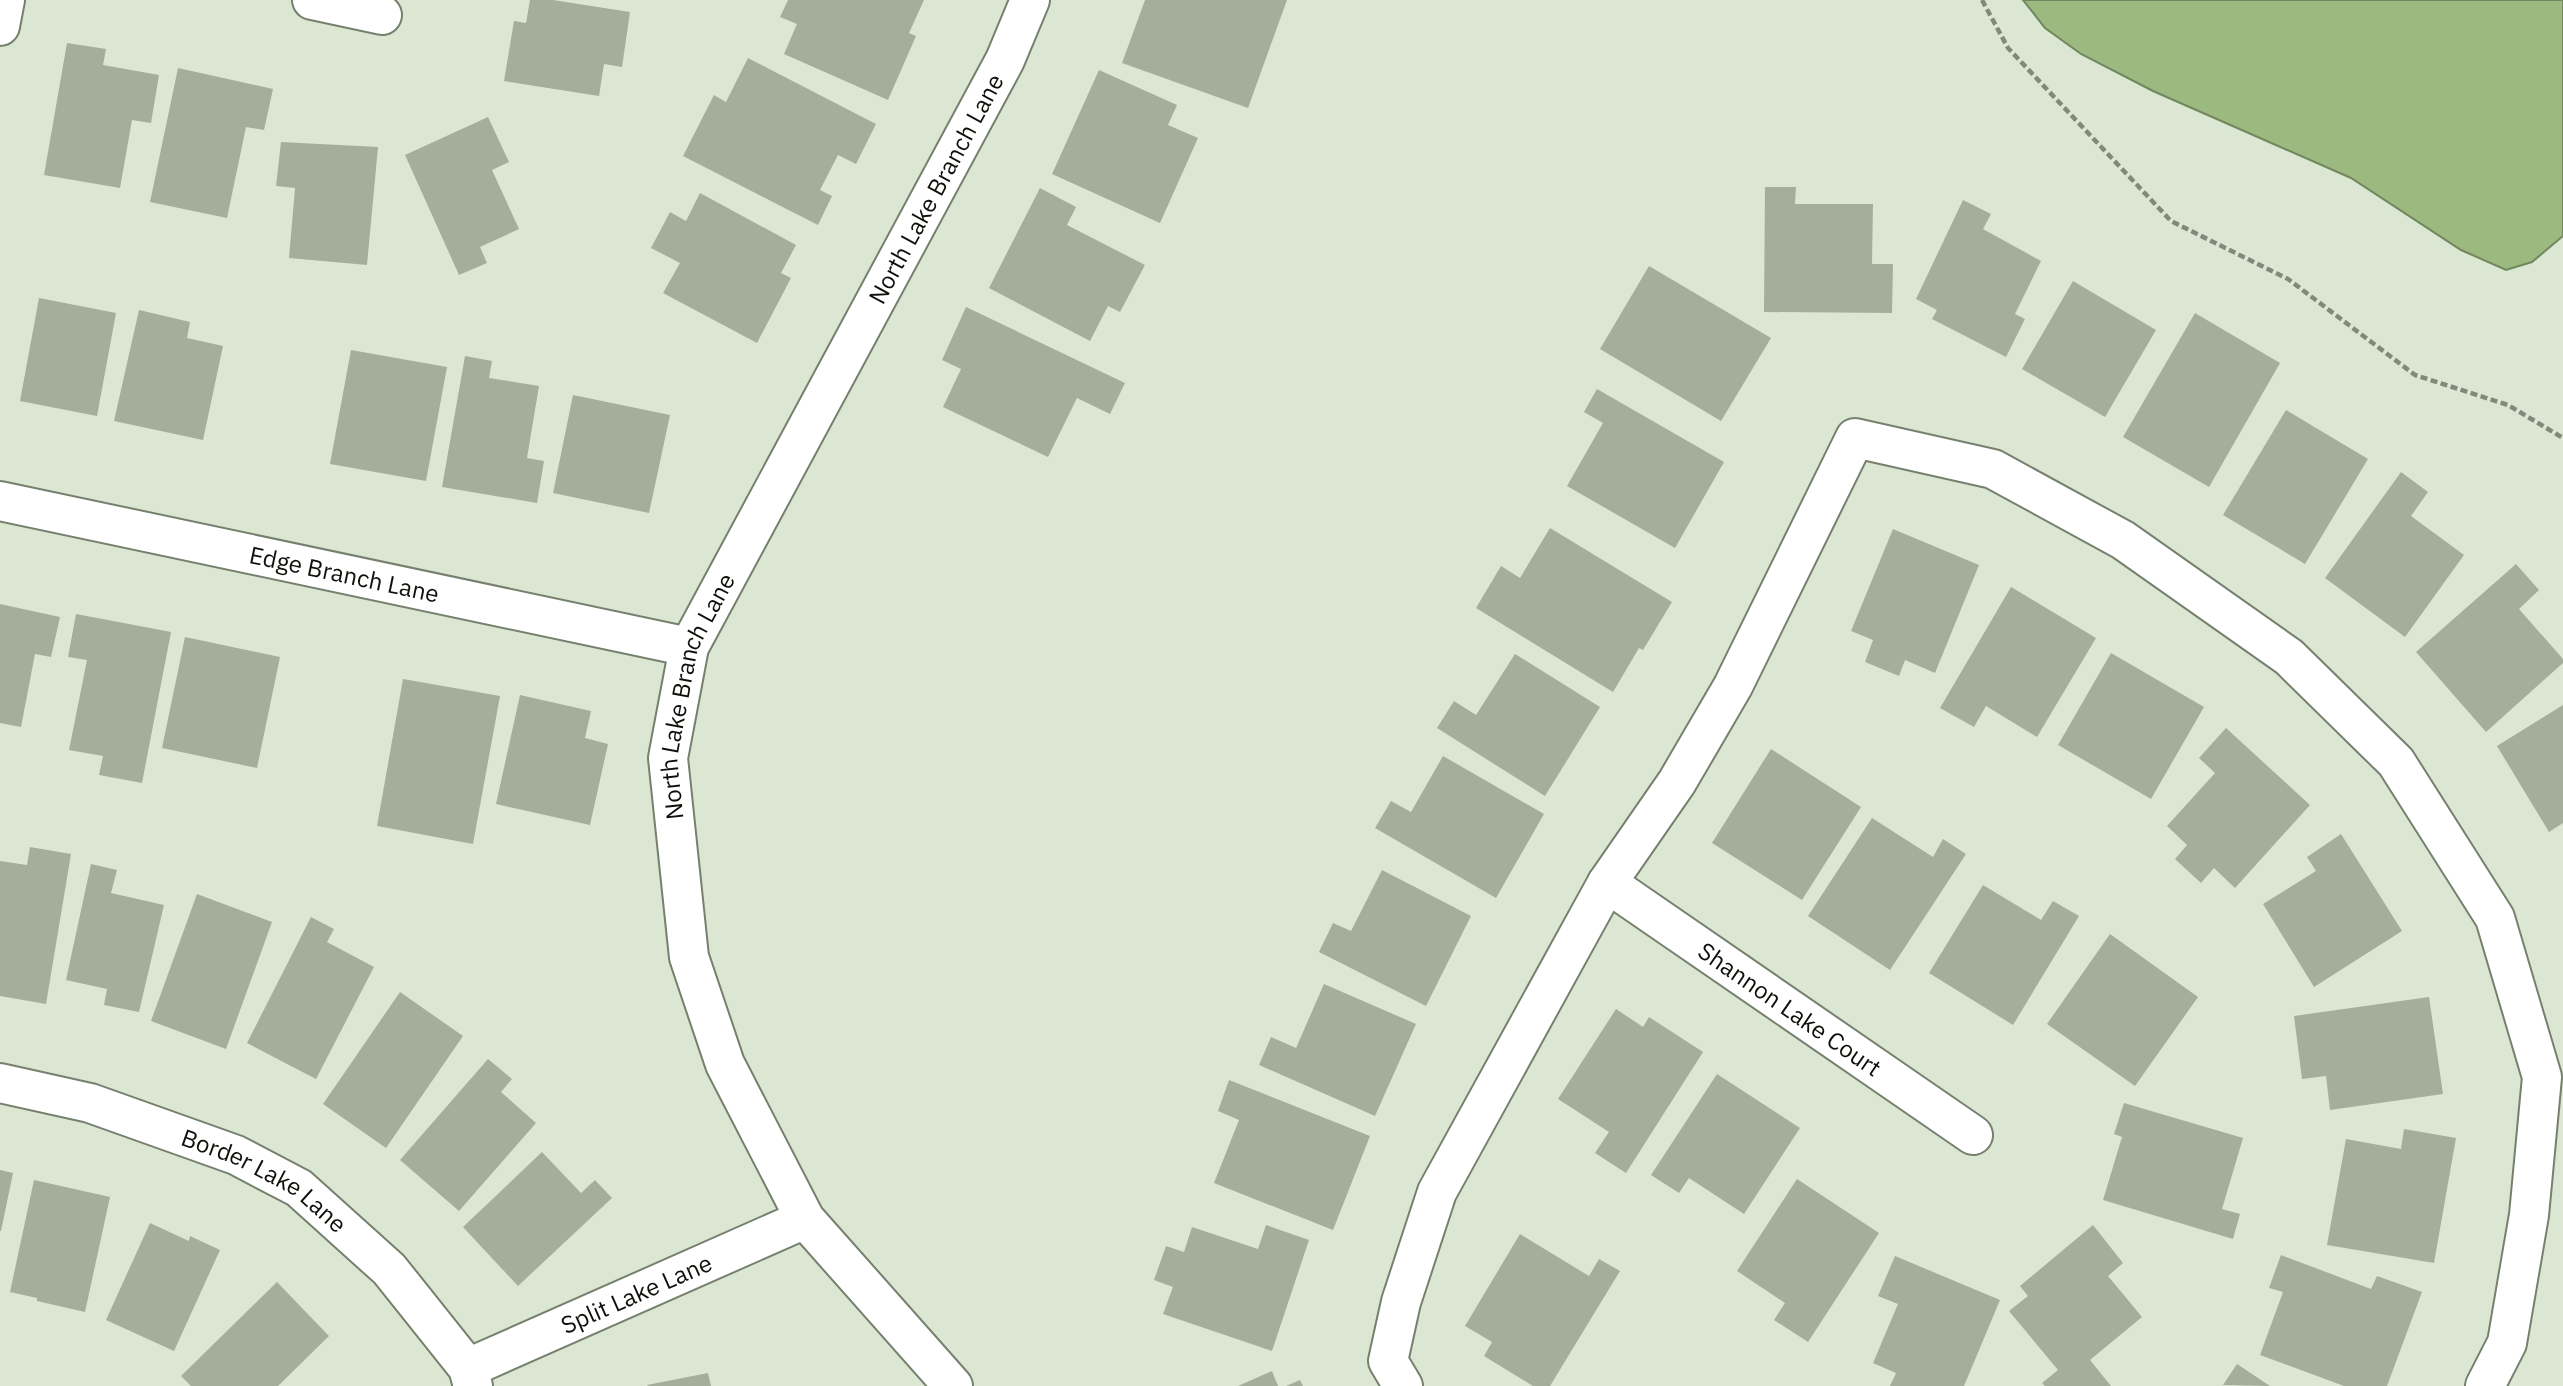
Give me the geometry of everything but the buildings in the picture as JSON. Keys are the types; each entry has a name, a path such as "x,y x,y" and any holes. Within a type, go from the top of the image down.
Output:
{"street":[{"path":"0,26 5,0"},
{"path":"312,0 382,15"},
{"name":"North Lake Branch Lane","path":"953,1386 805,1219 725,1064 689,957 668,758 689,648 1005,60 1030,0"},
{"path":"1403,1386 1388,1361 1401,1302 1437,1192 1606,884 1678,782 1733,686 1855,438 1993,469 2123,540 2289,657 2396,762 2495,918 2542,1077 2529,1215 2507,1343 2485,1386"},
{"name":"Edge Branch Lane","path":"0,501 689,648"},
{"name":"Shannon Lake Court","path":"1606,884 1973,1135"},
{"name":"Border Lake Lane","path":"0,1083 103,1108 236,1155 299,1188 389,1269 471,1377"},
{"name":"Split Lake Lane","path":"471,1377 805,1219"}],"path":[{"path":"1982,0 2008,48 2171,221 2288,279 2415,375 2508,405 2563,438"}],"shaded area":[{"path":"2023,0 2563,0 2563,236 2532,262 2506,270 2461,250 2351,178 2153,91 2081,54 2045,28"}]}
